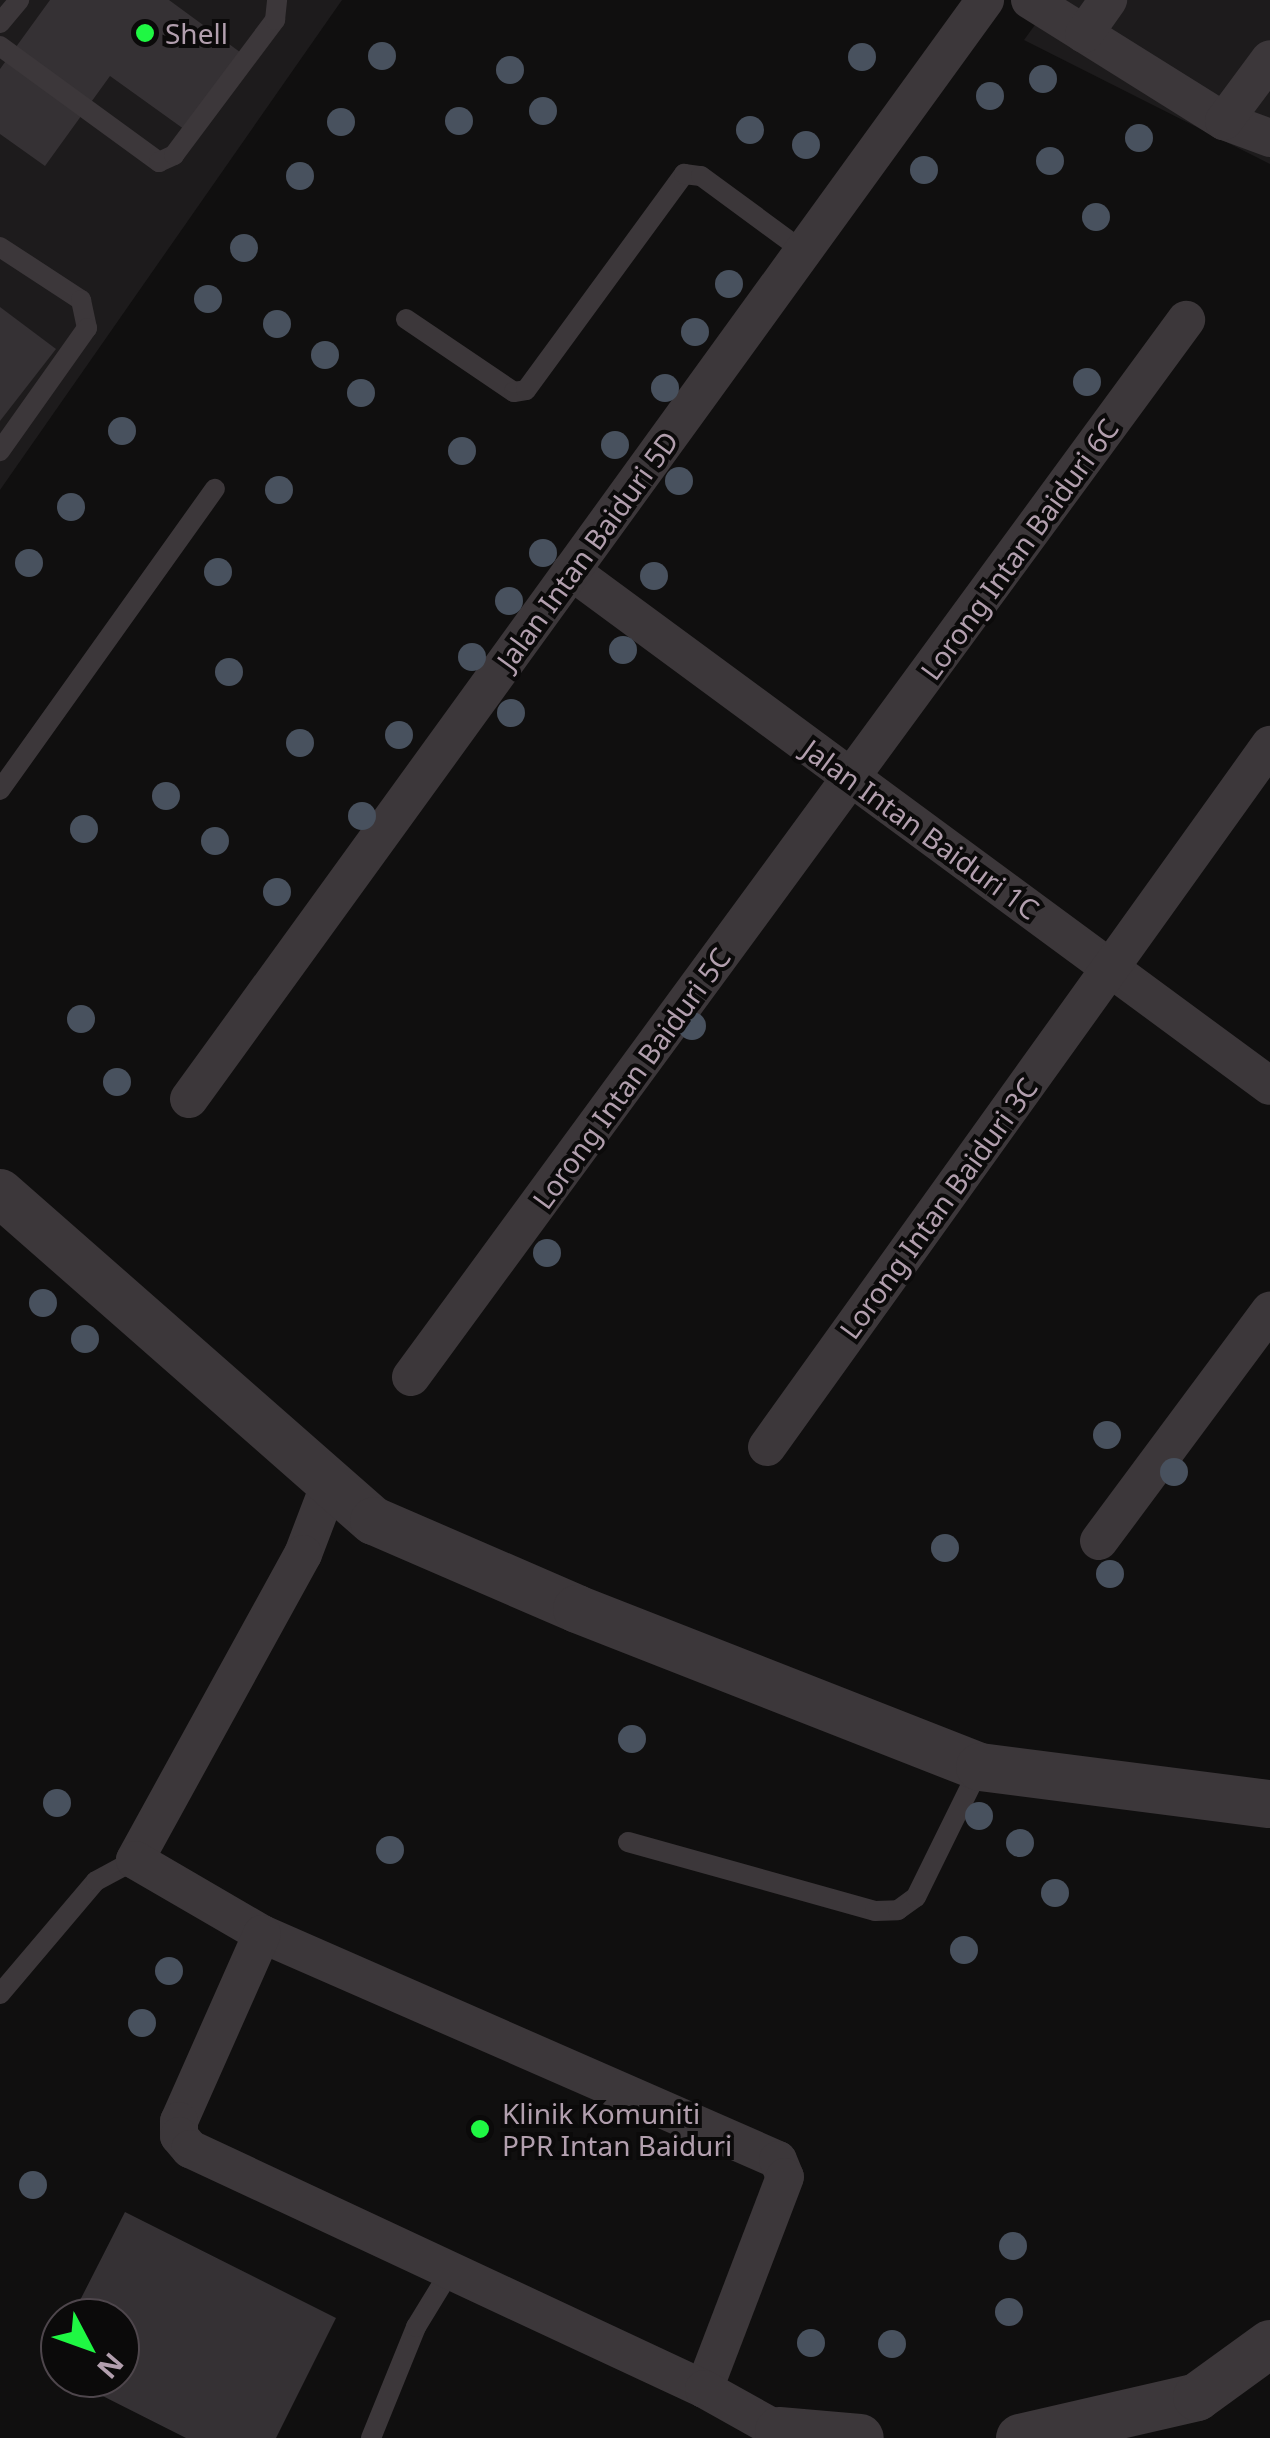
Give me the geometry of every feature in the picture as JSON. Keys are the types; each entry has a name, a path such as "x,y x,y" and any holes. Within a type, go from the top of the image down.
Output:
{"street":[{"name":"Jalan Intan Baiduri 5D","path":"189,1100 984,0"},
{"path":"1030,0 1224,121 1270,138"},
{"path":"1084,34 1108,0"},
{"path":"1224,121 1270,59"},
{"name":"Lorong Intan Baiduri 6C","path":"852,778 1186,320"},
{"name":"Jalan Intan Baiduri 1C","path":"572,571 1270,1086"},
{"name":"Lorong Intan Baiduri 3C","path":"766,1447 1270,745"},
{"name":"Lorong Intan Baiduri 5C","path":"410,1378 852,778"},
{"path":"0,1193 329,1486 374,1521 578,1609 980,1768 1270,1804"},
{"path":"1099,1541 1270,1311"},
{"path":"329,1486 302,1554 134,1860 262,1934 778,2160 785,2177 704,2389"},
{"path":"262,1934 178,2121 179,2136 190,2149 452,2268 704,2389 778,2435 860,2438"},
{"path":"1020,2438 1121,2426 1197,2397 1270,2344"}],"lane":[{"path":"0,23 18,0"},
{"path":"0,46 160,162 174,155 275,20 277,0"},
{"path":"406,319 514,392 526,390 684,174 701,176 803,250"},
{"path":"0,247 81,300 87,328 0,451"},
{"path":"0,790 215,488"},
{"path":"628,1842 876,1911 898,1910 916,1897 980,1768"},
{"path":"0,1994 96,1881 134,1860"},
{"path":"371,2438 416,2327 452,2268"}],"shaded area":[{"path":"0,0 342,0 0,490"},
{"path":"1053,0 1270,0 1270,164 1024,40"}],"building":[{"path":"50,0 169,0 244,55 188,132 110,76 45,166 0,134 0,69"},
{"path":"0,307 56,349 0,421"},
{"path":"125,2212 336,2318 276,2438 186,2438 107,2398 140,2398 140,2298 81,2298"}],"place":[{"name":"Shell","path":"145,33"},
{"name":"Klinik Komuniti PPR Intan Baiduri","path":"480,2129"}]}
